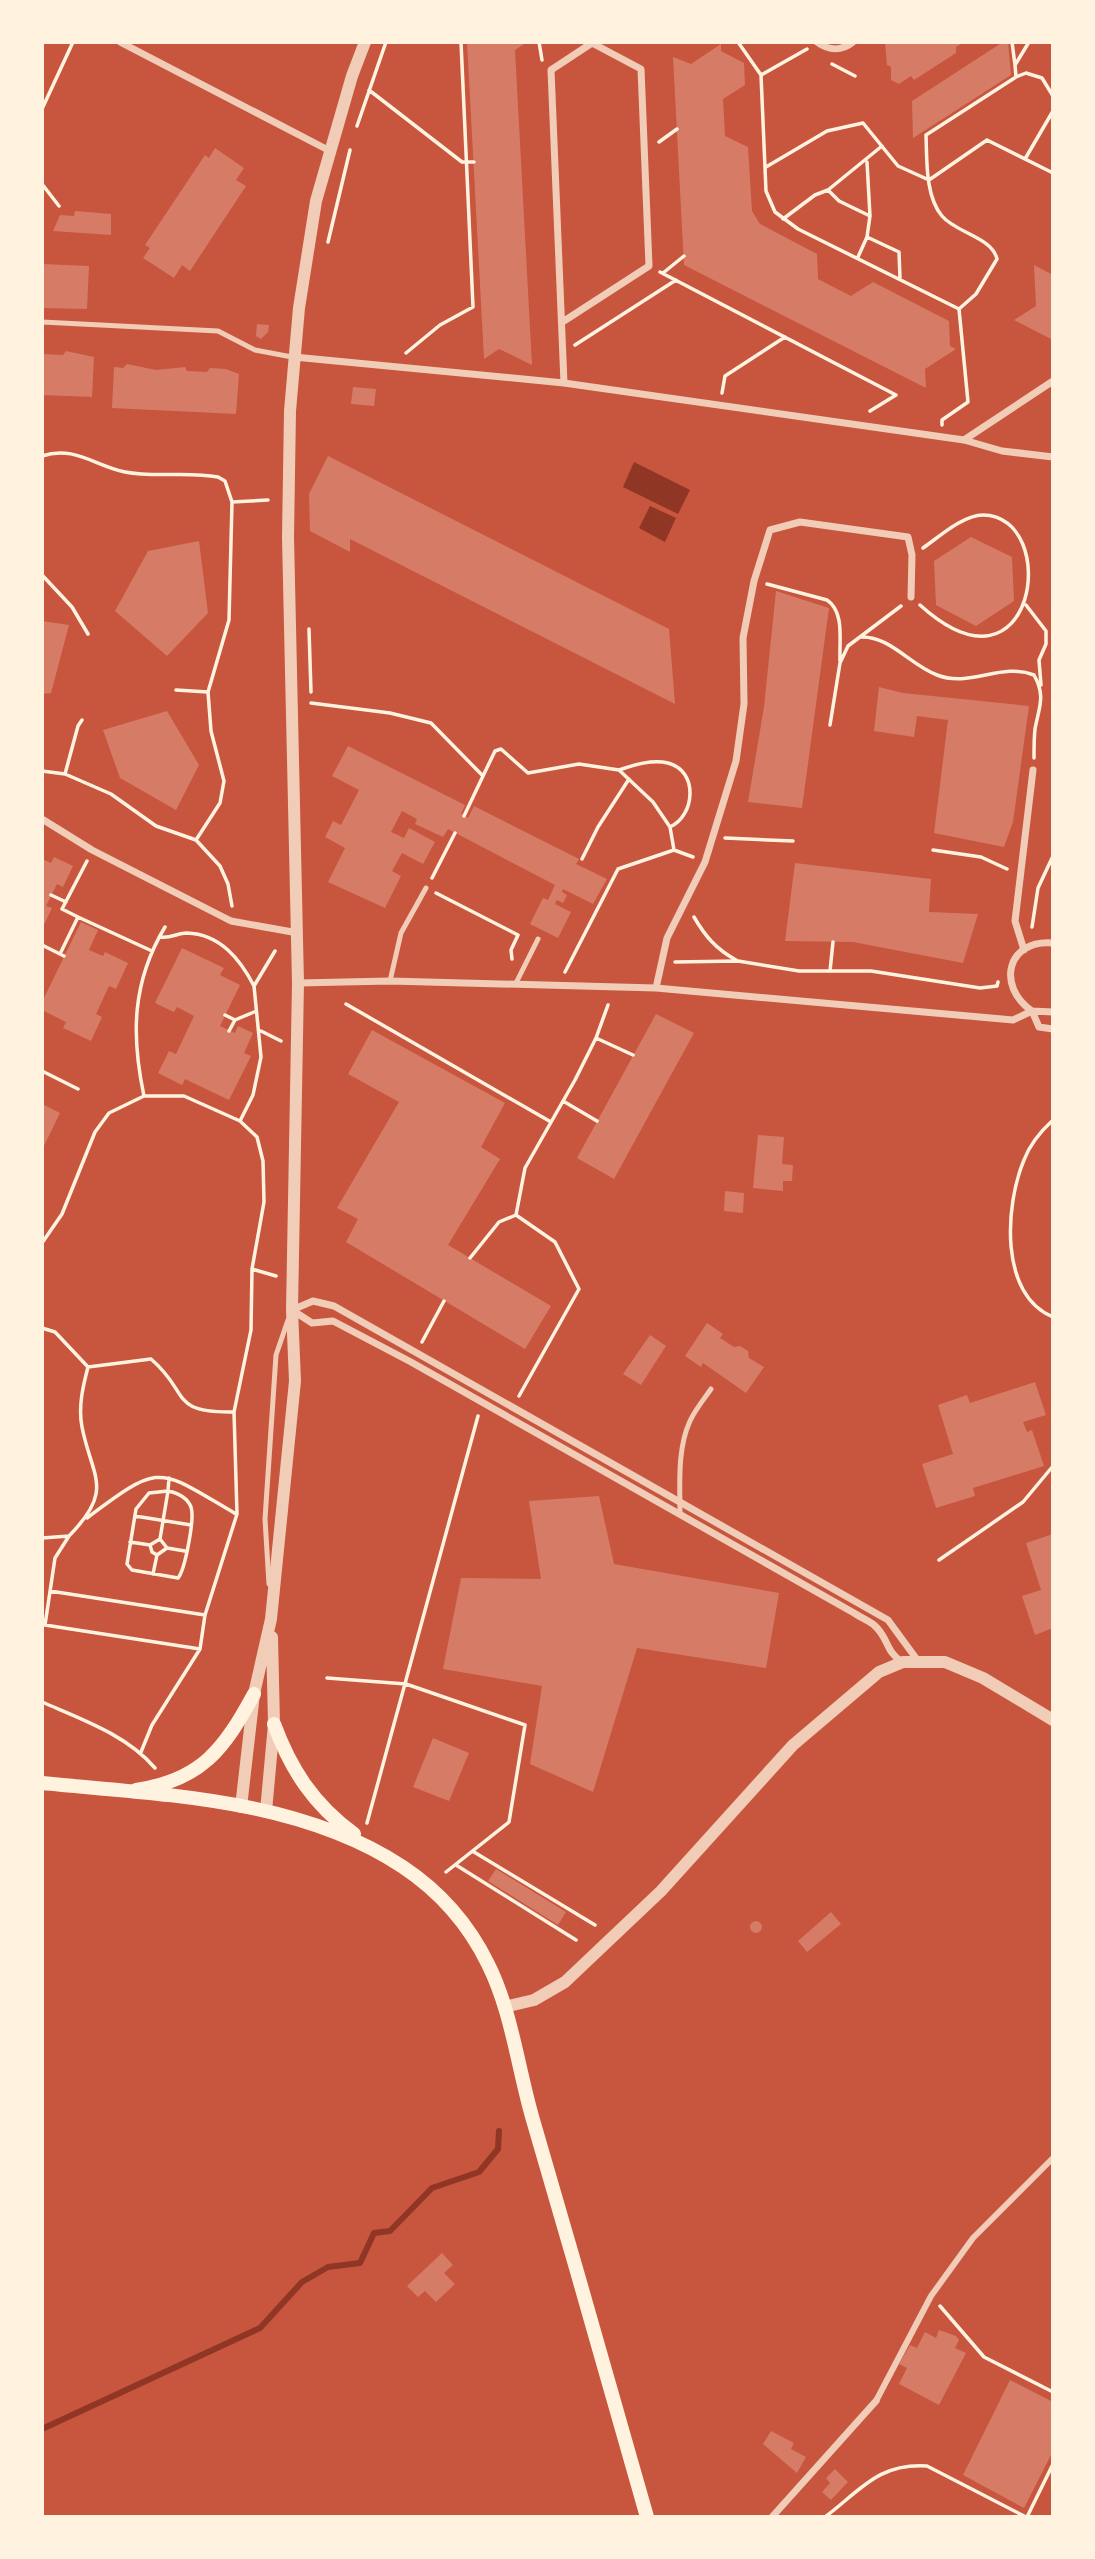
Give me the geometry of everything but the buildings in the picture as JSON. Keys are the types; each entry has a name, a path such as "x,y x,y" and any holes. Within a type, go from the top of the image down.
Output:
{"main road":[{"path":"120,1792 169,1782 200,1768 227,1740 254,1694"},
{"path":"274,1724 291,1767 307,1790 341,1825 423,1883 459,1918 489,1965 504,2007 528,2102 647,2517"},
{"path":"42,1783 266,1811 332,1830 379,1853"}],"street":[{"path":"120,42 330,151"},
{"path":"241,1807 254,1694 271,1619 295,1381 292,1310 297,1162 298,933 287,460 294,357 316,201 365,42"},
{"path":"816,42 832,49 840,49 853,42"},
{"path":"564,321 649,266 641,69 592,43 551,70 564,321 564,383"},
{"path":"294,357 564,383 964,440 1002,451 1053,457"},
{"path":"964,440 1053,381"},
{"path":"656,988 667,938 705,862 736,761 744,704 743,638 754,581 771,530 800,522 908,537 912,555 911,597"},
{"path":"1024,950 1015,922 1033,770"},
{"path":"42,819 92,850 233,922 298,933"},
{"path":"1053,943 1042,942 1024,950 1014,960 1010,983 1014,994 1032,1011 1039,1027 1053,1029"},
{"path":"298,983 390,981 656,988 1013,1020 1032,1011 1053,1012"},
{"path":"292,1310 313,1301 334,1306 888,1620 918,1661"},
{"path":"292,1310 312,1323 332,1321 411,1362 854,1613 875,1626 884,1638 890,1654 903,1662"},
{"path":"266,1811 274,1724 271,1619"},
{"path":"504,2007 534,2000 565,1982 661,1891 793,1745 879,1672 903,1662 945,1662 964,1668 1053,1720"},
{"path":"772,2517 876,2401 931,2296 973,2238 1053,2158"}],"lane":[{"path":"42,322 218,331 254,350 294,357"},
{"path":"390,981 401,933 426,888"},
{"path":"516,983 538,939"},
{"path":"271,1619 265,1519 276,1355 292,1310"},
{"path":"680,1514 684,1441 690,1422 711,1389"}],"path":[{"path":"42,109 74,42"},
{"path":"398,368 406,353 440,325 473,307 461,42"},
{"path":"738,42 761,75 769,204 783,219 960,309"},
{"path":"761,75 775,70 816,42"},
{"path":"1012,42 1016,77"},
{"path":"1015,65 1028,42"},
{"path":"848,72 855,76"},
{"path":"960,309 976,294 994,267 996,252 943,217 929,180 926,135 1026,73 1042,78 1053,96"},
{"path":"369,90 462,162 474,162"},
{"path":"1025,159 1053,111"},
{"path":"765,167 827,131 863,123 898,166 929,180"},
{"path":"644,151 677,129"},
{"path":"929,180 987,141 1053,173"},
{"path":"783,219 815,195 828,190 839,178 867,161 882,146"},
{"path":"857,257 867,237 870,216 867,161"},
{"path":"42,184 59,206"},
{"path":"828,190 839,201 870,216"},
{"path":"867,237 899,252 900,279"},
{"path":"663,273 684,256"},
{"path":"649,266 896,395 870,411"},
{"path":"564,352 676,280"},
{"path":"942,438 942,420 968,402 960,309"},
{"path":"720,406 725,376 785,337"},
{"path":"42,456 71,452 122,472 218,477 225,481 232,502 229,620 208,692 211,731 224,781 220,803 196,840"},
{"path":"232,502 268,500"},
{"path":"840,663 848,646 892,615 911,597 948,628 975,637 998,633 1017,618 1026,605 1030,579 1026,554 1015,532 999,519 982,515 967,520 912,555"},
{"path":"42,575 72,607 88,634"},
{"path":"754,581 827,600 835,605 839,614 840,663 830,725"},
{"path":"1026,605 1046,631 1046,644 1039,660 1042,706 1035,728 1033,770"},
{"path":"859,637 876,637 936,675 957,680 1004,671 1026,672 1034,675 1041,687"},
{"path":"176,690 208,692"},
{"path":"312,703 390,713 431,723 483,776"},
{"path":"65,774 82,720"},
{"path":"464,816 495,751 500,749 528,773 579,764 619,770 644,762 669,763 682,772 691,791 689,808 680,822 670,827"},
{"path":"619,770 653,802 670,827 674,850"},
{"path":"42,771 65,774 111,794 156,826 196,840 220,866 228,884 233,922"},
{"path":"582,859 598,827 629,779"},
{"path":"455,833 426,888 518,934 511,950 516,983"},
{"path":"712,838 793,841"},
{"path":"92,850 62,909 152,951"},
{"path":"560,984 618,869 674,850 705,862"},
{"path":"933,850 981,857 1002,864 1020,879"},
{"path":"51,895 66,902"},
{"path":"686,903 708,939 721,952 738,961"},
{"path":"42,945 62,955 78,917"},
{"path":"144,1096 134,1032 137,996 152,951 166,927"},
{"path":"160,937 167,938 184,933 203,936 223,946 236,956 254,986"},
{"path":"830,971 833,942"},
{"path":"240,1121 259,1077 261,1031 254,1012 254,986 275,951"},
{"path":"660,962 738,961 799,971 871,971 938,984 980,988 997,986"},
{"path":"346,1004 551,1122"},
{"path":"516,1215 525,1168 596,1038 608,1005"},
{"path":"229,1031 234,1020 254,1012"},
{"path":"225,1015 234,1020"},
{"path":"261,1031 281,1042"},
{"path":"596,1038 633,1055"},
{"path":"42,1071 78,1089"},
{"path":"42,1242 62,1214 95,1132 109,1113 144,1096 184,1096 240,1121 257,1137 263,1161 264,1202 251,1269 251,1330 234,1412 237,1514 205,1615 200,1649 152,1725 141,1752"},
{"path":"563,1101 597,1121"},
{"path":"1053,1120 1039,1133 1024,1160 1015,1195 1011,1251 1016,1278 1025,1295 1042,1313 1053,1317"},
{"path":"470,1258 499,1222 516,1215"},
{"path":"513,1408 579,1289 555,1242 516,1215"},
{"path":"251,1269 276,1276"},
{"path":"416,1353 444,1301"},
{"path":"42,1328 55,1332 88,1367"},
{"path":"88,1367 150,1359 195,1410 234,1412"},
{"path":"83,1522 94,1505 97,1484 96,1466 82,1428 80,1409 88,1367"},
{"path":"367,1822 479,1412"},
{"path":"939,1560 1023,1502 1053,1466"},
{"path":"200,1649 45,1625 55,1558 69,1535 83,1522 136,1483 158,1476 179,1479 237,1514"},
{"path":"169,1478 160,1539 167,1548 186,1551"},
{"path":"169,1491 178,1494 191,1505 191,1525 178,1578 128,1567 135,1516 143,1497 169,1491"},
{"path":"135,1516 191,1525"},
{"path":"42,1538 69,1535"},
{"path":"130,1542 150,1545 160,1539"},
{"path":"150,1545 152,1552 157,1555"},
{"path":"153,1574 157,1555 167,1548"},
{"path":"50,1591 205,1615"},
{"path":"327,1678 406,1684 525,1725 509,1822 446,1872"},
{"path":"42,1702 141,1752 158,1772"},
{"path":"473,1851 595,1925"},
{"path":"456,1865 576,1940"},
{"path":"931,2296 984,2357 1053,2392"},
{"path":"825,2517 861,2486 883,2472 911,2465 928,2466 1027,2517 1053,2464"}],"shaded area":[{"path":"634,462 690,490 678,514 623,487"},
{"path":"650,506 676,518 665,542 639,528"}],"waterway":[{"path":"42,2429 260,2328 302,2282 328,2267 360,2263 374,2233 390,2231 432,2188 479,2172 498,2149 499,2131"}]}
